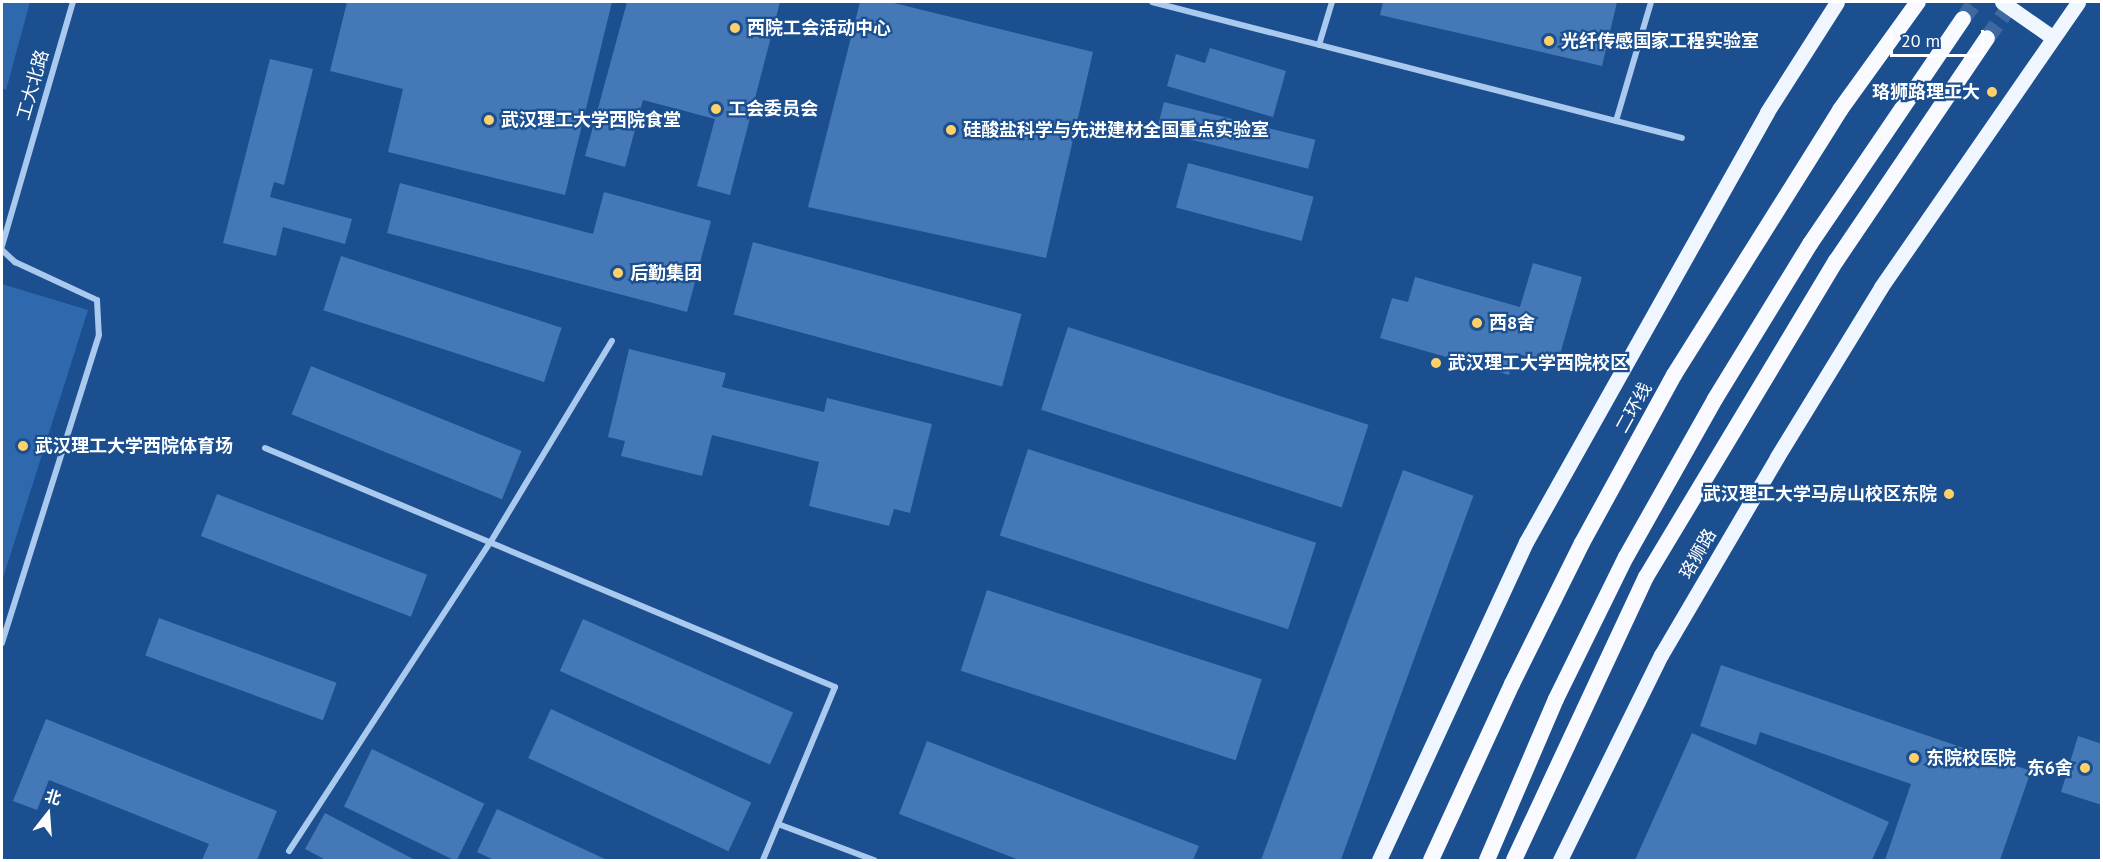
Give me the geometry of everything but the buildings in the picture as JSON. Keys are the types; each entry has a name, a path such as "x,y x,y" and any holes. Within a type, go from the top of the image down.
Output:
{"highway":[{"name":"二环线","path":"1431,861 1572,563 1674,375 1840,110 1918,2"},
{"path":"1487,861 1556,699 1626,557 1710,409 1810,244 1963,19"},
{"path":"1514,861 1646,577 1836,261 1988,38"}],"main road":[{"path":"1379,861 1526,542 1767,112 1837,2"},
{"path":"2002,2 2052,37"},
{"name":"珞狮路","path":"1560,861 1661,655 1789,437 1928,217 2036,59 2078,2"}],"street":[{"name":"工大北路","path":"2,248 74,2"},
{"path":"1152,2 1682,138"},
{"path":"1319,45 1332,2"},
{"path":"1616,121 1651,2"},
{"path":"2,248 15,262 97,300 99,335 2,643"},
{"path":"289,851 490,543 612,341"},
{"path":"265,448 835,687 763,861"},
{"path":"778,824 874,861"}],"shaded area":[{"path":"2,2 30,2 6,90 2,88"},
{"name":"武汉理工大学西院体育场","path":"2,284 88,310 2,581"}],"tunnel":[{"path":"1963,19 1975,2"},
{"path":"1987,38 2013,2"}],"place":[{"name":"西院工会活动中心","path":"735,28"},
{"name":"光纤传感国家工程实验室","path":"1549,41"},
{"name":"珞狮路理工大","path":"1992,92"},
{"name":"工会委员会","path":"716,109"},
{"name":"武汉理工大学西院食堂","path":"489,120"},
{"name":"硅酸盐科学与先进建材全国重点实验室","path":"951,130"},
{"name":"后勤集团","path":"618,273"},
{"name":"西8舍","path":"1477,323"},
{"name":"武汉理工大学西院校区","path":"1436,363"},
{"name":"武汉理工大学西院体育场","path":"23,446"},
{"name":"武汉理工大学马房山校区东院","path":"1949,494"},
{"name":"东院校医院","path":"1914,758"},
{"name":"东6舍","path":"2085,768"}]}
